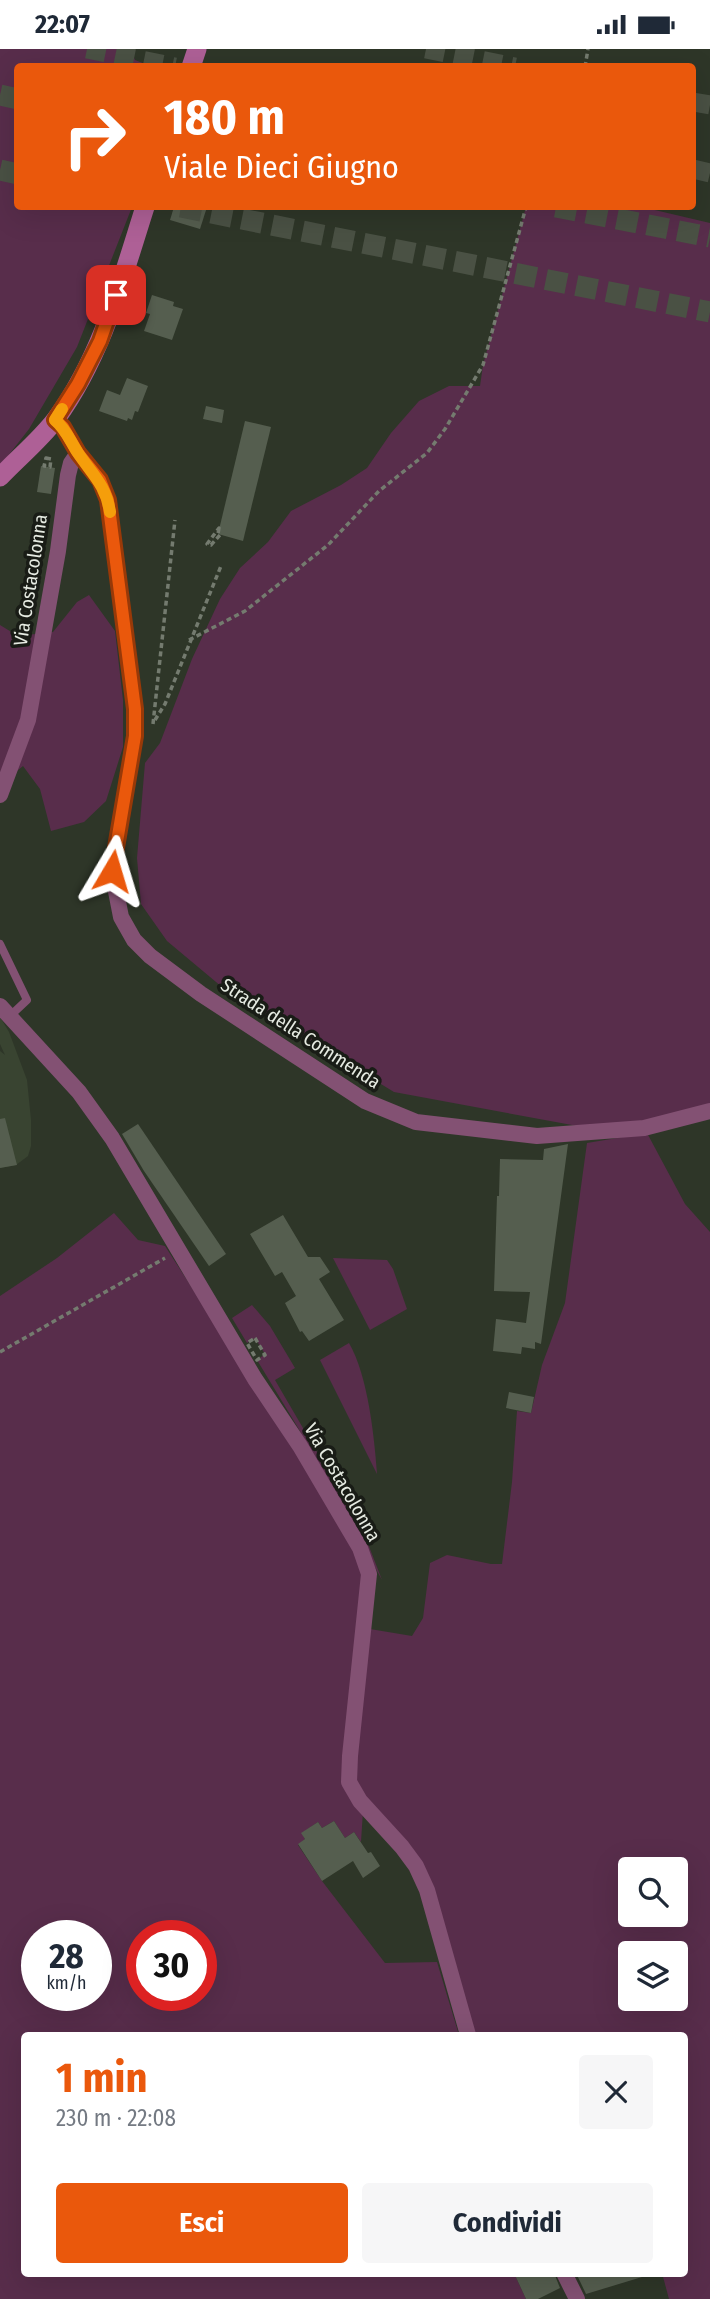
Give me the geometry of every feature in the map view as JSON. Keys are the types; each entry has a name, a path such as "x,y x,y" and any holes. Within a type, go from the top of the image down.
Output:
{"main road":[{"path":"0,477 55,420 78,384 100,341 144,210"}],"street":[{"name":"Strada della Commenda","path":"55,420 63,427 78,453 100,480 108,500 135,709 135,736 112,871 121,917 134,940 150,956 201,994 365,1101 416,1122 537,1136 644,1128 710,1111"},
{"name":"Via Costacolonna","path":"1,797 28,720 58,551 68,475 71,463 78,453"},
{"name":"Via Costacolonna","path":"4,1012 79,1092 112,1138 360,1548 369,1574 349,1782 360,1801 416,1866 439,1928 466,2032"},
{"path":"566,2277 577,2299"}],"lane":[{"path":"0,944 27,1000 4,1012"}],"path":[{"path":"189,640 254,605 328,545 379,491 427,453 445,429 483,365 525,210"},
{"path":"153,724 175,520"},
{"path":"219,528 220,535 211,545 207,544 213,536 219,528"},
{"path":"135,736 153,724 165,704 221,566"},
{"path":"0,1352 179,1250"}],"shaded area":[{"path":"0,49 130,49 135,60 142,63 14,63 14,210 131,210 77,347 29,429 0,466"},
{"path":"525,210 655,210 710,223 710,1111 644,1128 572,1125 394,1092 222,987 167,941 141,904 137,858 145,763 160,743 192,659 220,599 240,568 268,542 291,511 367,468 391,433 419,401 449,386 480,386 483,365"},
{"path":"89,595 115,631 123,700 123,747 106,801 84,822 51,831 40,789 23,766 0,785 0,625 18,636 53,632 77,602"},
{"path":"0,1017 9,1032 27,1080 31,1146 28,1156 16,1165 0,1168 0,1051 5,1055 0,1044"},
{"path":"647,1133 685,1204 710,1232 710,2299 669,2299 663,2277 688,2277 688,2032 472,2032 423,1869 411,1846 360,1801 363,1811 361,1842 354,1832 345,1838 334,1821 322,1828 318,1822 302,1833 305,1839 298,1845 385,1963 437,1962 458,2032 21,2032 21,2277 516,2277 526,2299 0,2299 0,1296 57,1258 114,1213 138,1240 165,1246 360,1548 364,1628 412,1636 423,1618 430,1563 447,1555 502,1564 517,1411 531,1413 542,1365 565,1303 587,1143"},
{"path":"333,1258 387,1260 393,1269 407,1309 370,1330"},
{"path":"252,1305 270,1326 295,1368 275,1380 363,1531 382,1580 297,1426 257,1360 265,1354 255,1338 247,1343 232,1318"},
{"path":"349,1343 365,1389 377,1474 320,1360"}],"building":[{"path":"173,210 206,210 200,229 170,220"},
{"path":"152,295 174,302 173,306 183,309 172,340 144,331 150,314 146,313"},
{"path":"127,378 148,386 132,420 128,418 127,421 99,411 107,390 120,395"},
{"path":"206,406 224,410 222,423 203,419"},
{"path":"245,421 271,427 243,541 218,534"},
{"path":"41,466 55,468 51,494 37,492"},
{"path":"5,1118 17,1165 0,1168 0,1119"},
{"path":"138,1124 226,1254 209,1266 122,1134"},
{"path":"568,1144 541,1344 535,1342 535,1349 522,1347 521,1354 493,1351 496,1319 526,1323 530,1292 494,1291 500,1159 543,1160 544,1149"},
{"path":"283,1215 308,1257 320,1257 330,1272 319,1279 344,1320 309,1341 302,1331 300,1332 285,1303 296,1296 282,1272 275,1276 250,1234"},
{"path":"509,1392 534,1397 531,1413 506,1408"},
{"path":"334,1821 345,1838 354,1832 380,1866 363,1878 353,1861 322,1881 298,1844 305,1839 301,1833 318,1822 322,1828"},
{"path":"516,2277 556,2277 560,2288 538,2299 526,2299"},
{"path":"578,2277 642,2277 586,2294"}],"tunnel":[{"path":"87,49 155,63"},
{"path":"426,49 495,63"},
{"path":"0,95 14,98"},
{"path":"696,103 710,105"},
{"path":"0,170 14,173"},
{"path":"696,170 710,173"},
{"path":"196,210 710,312"},
{"path":"571,210 710,237"}],"slow traffic":[{"path":"62,409 55,420 63,427 78,453 100,480 110,512"}],"route":[{"path":"112,871 135,736 135,709 115,539 108,500 100,480 78,453 63,427 55,420 78,384 100,341 116,295"}]}
